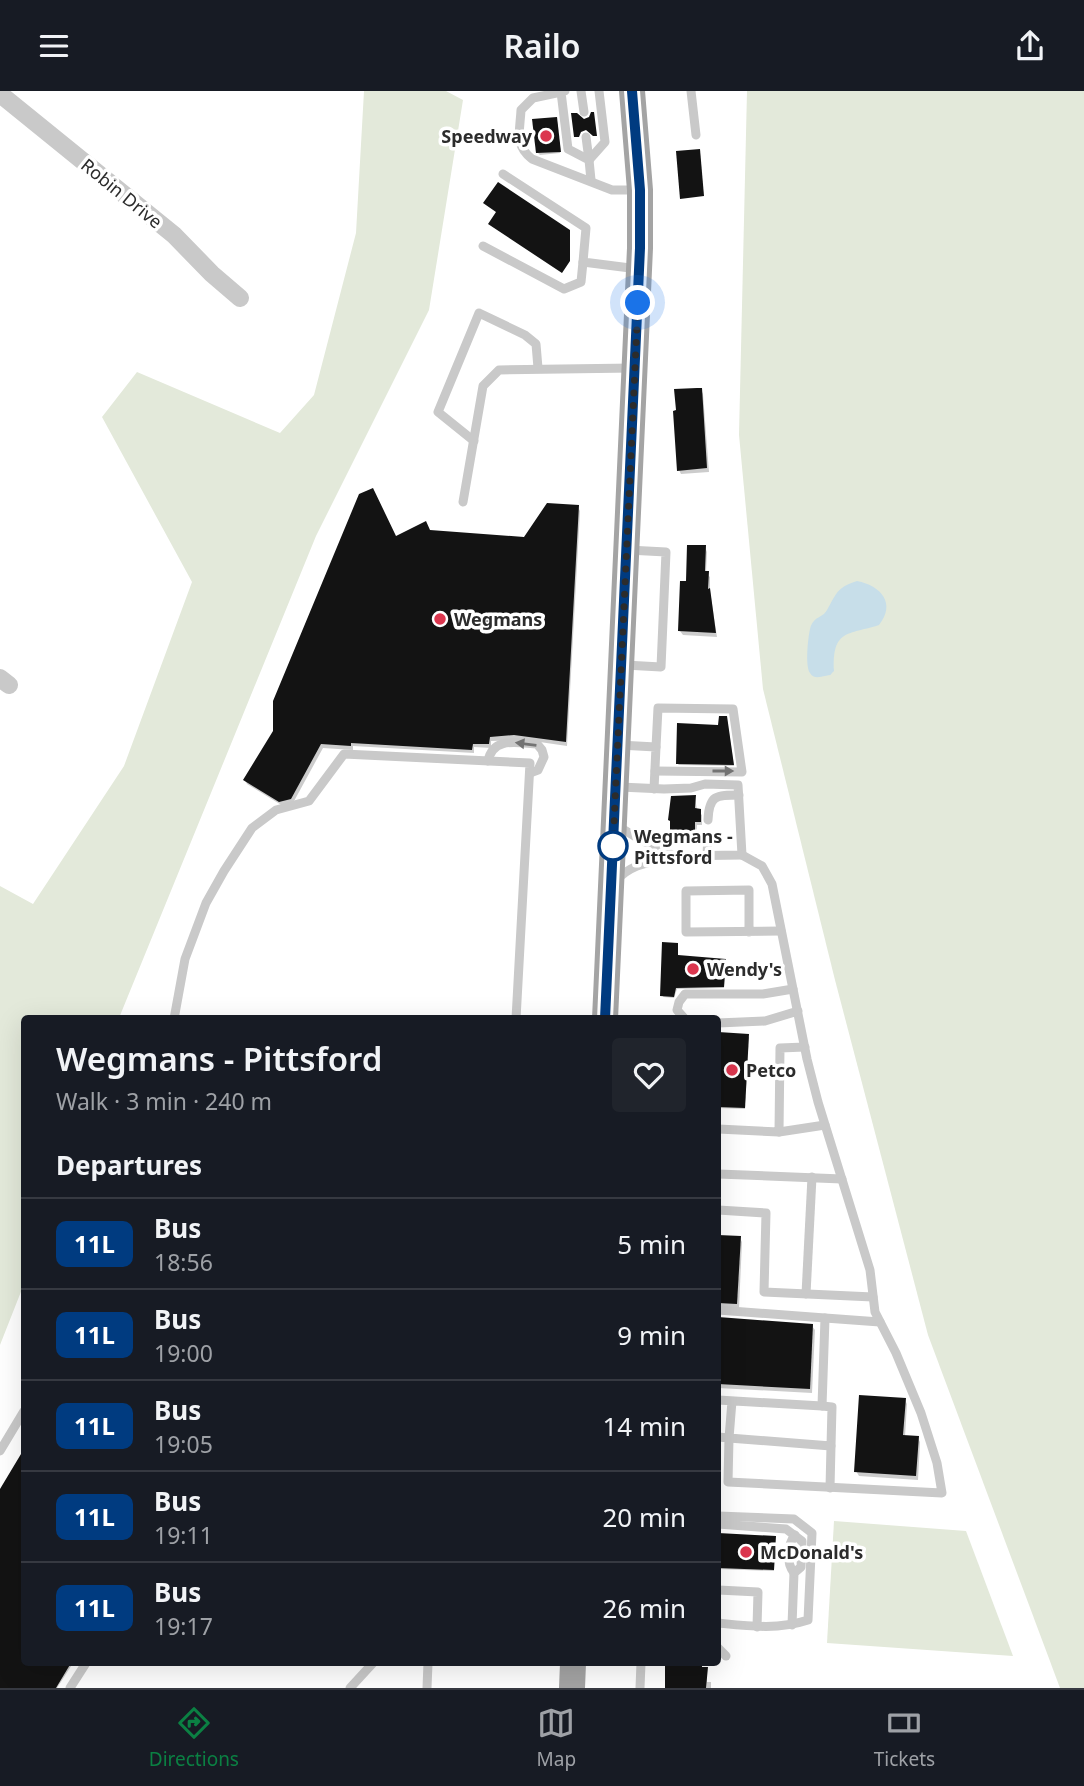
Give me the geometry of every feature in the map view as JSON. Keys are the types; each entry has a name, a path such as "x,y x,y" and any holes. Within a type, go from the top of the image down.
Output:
{"main road":[{"path":"605,1015 639,269 640,190 632,91"},
{"path":"572,1688 573,1666"}],"street":[{"name":"Robin Drive","path":"0,94 174,235 240,298"}],"lane":[{"path":"566,91 533,98 521,110 519,145 532,159 612,190 640,190"},
{"path":"581,91 584,112"},
{"path":"589,160 605,142 599,91"},
{"path":"691,91 696,135"},
{"path":"561,92 568,149 589,160"},
{"path":"586,137 591,180"},
{"path":"483,246 564,289 581,282 586,228 503,174"},
{"path":"583,263 639,269"},
{"path":"474,441 438,412 479,313 525,335 536,344 538,368"},
{"path":"463,502 483,386 499,370 634,368"},
{"path":"621,665 661,667 663,641 666,552 626,549"},
{"path":"654,789 658,708 733,709 741,772 655,771"},
{"path":"488,761 490,752 506,742 537,744 542,750 542,762 538,770 530,773"},
{"path":"618,745 656,747"},
{"path":"175,1015 185,959 206,903 252,828 276,810 309,801 344,754 530,763 516,1015"},
{"path":"616,787 654,789 705,785 739,790"},
{"path":"708,820 713,798 739,790"},
{"path":"739,790 742,855"},
{"path":"614,822 639,839 674,856"},
{"path":"707,855 708,835"},
{"path":"611,887 623,873 638,865 674,856 707,855 742,855 762,866 772,884 805,1047 825,1125 870,1270 874,1312 896,1353 921,1413 937,1463 942,1493 728,1482 732,1401"},
{"path":"749,932 749,890 685,891 686,932 749,932 781,931"},
{"path":"681,1015 677,1010 685,994 763,994 793,989"},
{"path":"721,1023 765,1021 799,1011"},
{"path":"779,1132 780,1048 805,1047"},
{"path":"721,1129 779,1132 825,1125"},
{"path":"721,1174 842,1178"},
{"path":"806,1294 812,1177"},
{"path":"721,1210 766,1213 764,1292 873,1297"},
{"path":"721,1310 880,1322"},
{"path":"822,1406 825,1318"},
{"path":"721,1400 832,1407 830,1488"},
{"path":"0,1451 21,1416"},
{"path":"721,1437 831,1446"},
{"path":"721,1516 794,1519 812,1533 808,1620 792,1625 757,1627 721,1623"},
{"path":"721,1524 786,1528 802,1541 801,1567 794,1573 792,1625"},
{"path":"721,1590 758,1592 757,1627"},
{"path":"721,1651 726,1656"},
{"path":"70,1688 84,1666"},
{"path":"350,1688 370,1666"},
{"path":"427,1688 428,1666"},
{"path":"640,1688 641,1666"}],"green space":[{"path":"364,91 446,91 463,100 429,310 316,536 120,1015 21,1015 21,1292 0,1345 0,886 33,904 124,766 192,582 102,417 137,372 280,433 314,395 356,233"},
{"path":"747,91 1084,91 1084,1688 1060,1688 928,1335 835,980 763,689 739,435"},
{"path":"834,1521 966,1531 1013,1656 827,1643"}],"water":[{"path":"857,581 873,587 884,597 884,617 879,625 844,636 836,647 834,671 830,675 813,676 808,669 807,658 810,629 816,619 825,613 835,595"}],"building":[{"path":"591,112 594,112 597,136 586,130 581,132 579,137 574,137 571,113 577,113 584,119 589,117"},
{"name":"Speedway","path":"557,117 561,152 536,153 532,119"},
{"path":"700,149 704,196 680,199 676,151"},
{"path":"498,182 570,230 570,261 562,273 488,224 496,212 483,203"},
{"path":"702,388 707,468 677,471 674,389"},
{"name":"Wegmans","path":"373,488 396,536 426,521 430,530 524,537 547,503 579,505 566,742 514,735 490,737 489,744 473,744 472,750 351,743 351,746 321,744 291,799 279,802 243,780 273,731 273,701 359,494"},
{"path":"687,545 706,545 705,571 709,571 708,589 710,588 716,633 678,631 680,581 686,581"},
{"path":"719,716 727,716 734,765 676,764 677,723 718,725"},
{"path":"696,795 695,808 701,809 701,822 695,822 695,835 670,834 668,820 671,796"},
{"name":"Wendy's","path":"662,942 678,943 678,955 726,959 724,987 676,988 674,997 660,996"},
{"name":"Petco","path":"721,1032 749,1034 745,1108 721,1107"},
{"path":"721,1235 741,1236 737,1304 721,1303"},
{"path":"721,1317 813,1324 810,1389 721,1384"},
{"path":"859,1395 906,1398 903,1435 919,1436 916,1476 854,1472"},
{"path":"21,1454 21,1666 69,1666 56,1688 0,1688 0,1489"},
{"name":"McDonald's","path":"721,1533 776,1536 774,1570 721,1568"},
{"path":"665,1666 708,1667 706,1688 665,1688"}],"bus line":[{"name":"11L","path":"605,1015 640,248 640,190 632,91"}],"place":[{"name":"Speedway","path":"546,136"},
{"name":"Wegmans","path":"440,619"},
{"name":"Wegmans - Pittsford","path":"613,846"},
{"name":"Wendy's","path":"693,969"},
{"name":"Petco","path":"732,1070"},
{"name":"McDonald's","path":"746,1552"}],"route":[{"path":"613,846 638,303"}]}
